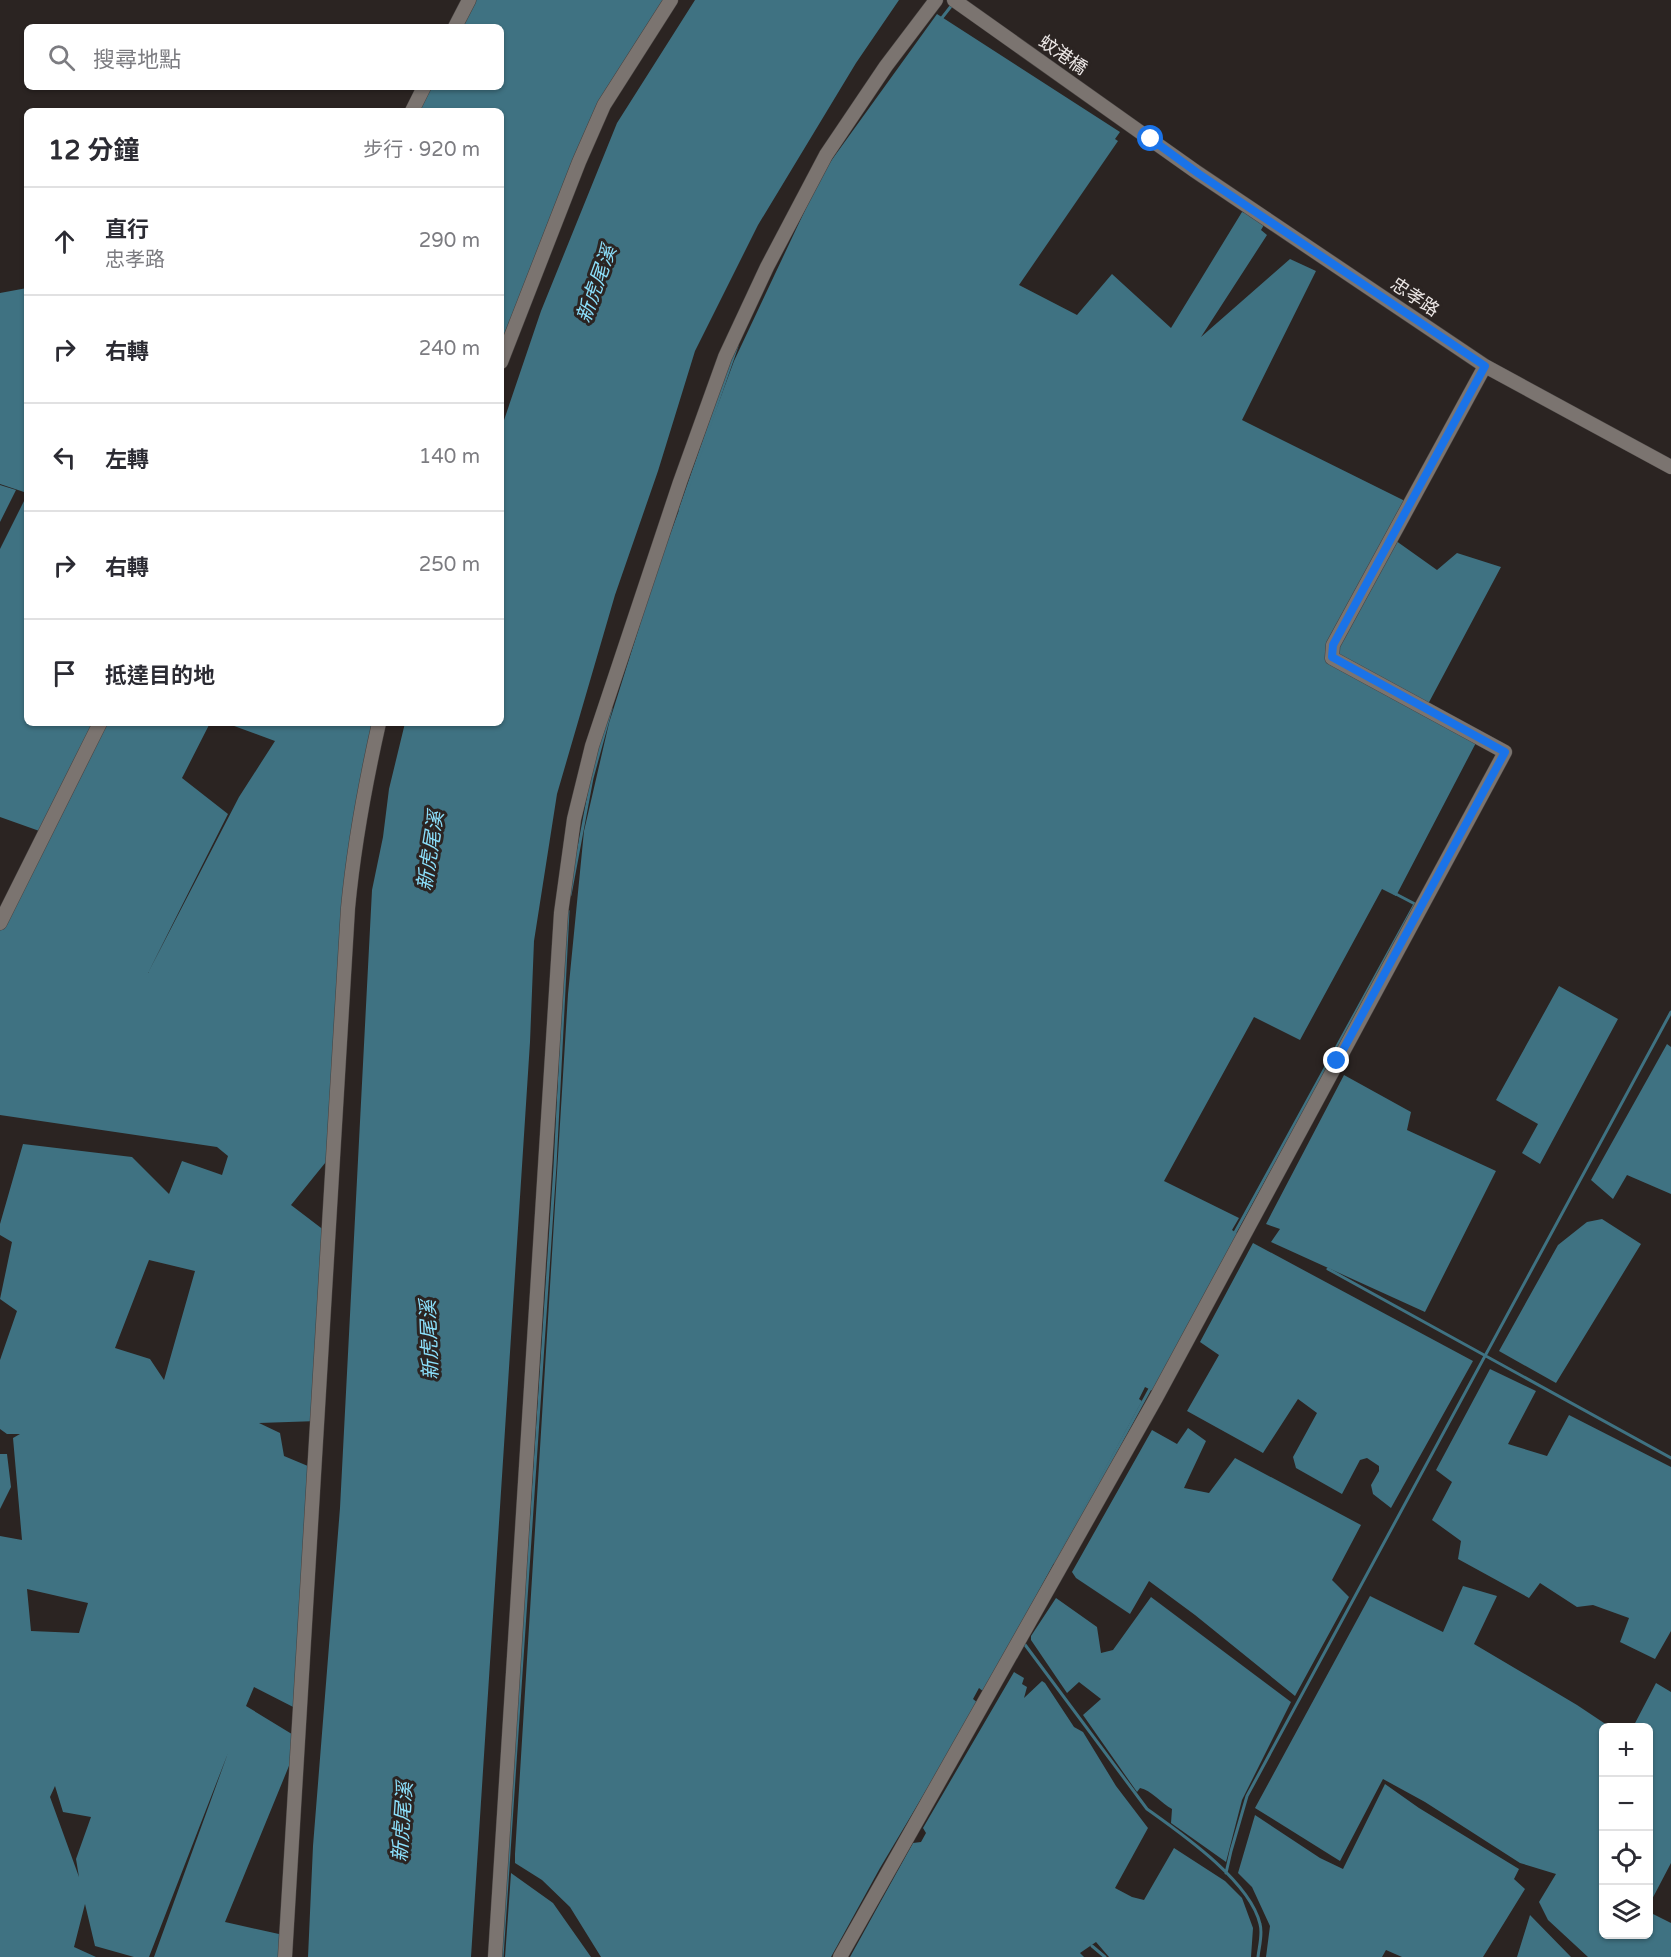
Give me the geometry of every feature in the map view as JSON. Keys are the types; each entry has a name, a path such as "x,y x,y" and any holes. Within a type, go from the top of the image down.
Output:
{"street":[{"path":"457,24 469,0"},
{"path":"504,354 604,105 671,0"},
{"path":"495,1957 561,913 574,819 592,746 611,686 725,357 767,267 826,155 886,66 936,0"},
{"name":"蚊港橋","path":"954,0 1151,139"},
{"path":"414,108 422,90"},
{"name":"忠孝路","path":"1151,139 1199,174 1485,366 1671,468"},
{"path":"840,1957 1156,1398 1505,752 1332,657 1333,645 1485,366"},
{"path":"1,918 98,726"},
{"path":"285,1957 348,908 354,845 364,785 379,726"}],"water":[{"path":"469,0 673,0 600,114 504,354 504,108 414,108 422,90 504,90 504,24 457,24"},
{"name":"新虎尾溪","path":"695,0 899,0 856,63 758,225 695,351 658,471 615,595 557,794 534,941 530,1042 471,1957 308,1957 313,1846 340,1508 372,890 383,837 389,789 404,726 504,726 504,420 541,311 617,123"},
{"path":"937,14 1120,132 1115,139 1118,141 1019,285 1077,315 1112,274 1171,328 1242,212 1268,218 1261,230 1267,235 1201,337 1290,259 1316,271 1242,420 1405,501 1392,538 1437,570 1457,553 1501,567 1427,706 1479,737 1396,896 1382,889 1300,1040 1254,1017 1164,1181 1239,1218 1232,1230 1238,1234 1153,1391 1145,1387 1139,1399 1142,1401 984,1692 979,1688 973,1699 978,1703 880,1868 831,1957 601,1957 570,1907 542,1880 515,1863 568,994 584,831 609,723 658,567 734,361 823,172"},
{"path":"24,289 24,492 0,484 0,293"},
{"path":"0,485 16,490 0,522"},
{"path":"24,501 24,726 208,726 182,778 228,814 148,973 239,797 275,741 234,726 381,726 349,903 334,1152 291,1205 329,1234 318,1421 259,1423 280,1433 284,1456 315,1469 301,1711 254,1687 246,1706 300,1739 225,1922 288,1936 286,1957 154,1957 228,1753 149,1957 134,1957 95,1946 85,1904 74,1947 96,1957 0,1957 0,1536 22,1540 13,1438 20,1434 7,1434 0,1429 0,1360 17,1311 0,1299 12,1242 0,1235 0,1224 23,1144 132,1157 169,1194 182,1161 222,1175 228,1156 217,1147 0,1115 0,922 45,833 0,817 0,549","holes":["149,1260 195,1271 164,1380 150,1359 115,1348","27,1589 88,1603 79,1633 31,1631","55,1786 63,1812 91,1817 76,1859 79,1877 50,1797"]},
{"path":"1559,986 1618,1019 1540,1164 1522,1153 1538,1124 1496,1100"},
{"path":"1667,1044 1671,1047 1671,1194 1627,1175 1613,1199 1591,1180"},
{"path":"1344,1075 1411,1112 1407,1130 1496,1171 1425,1312 1271,1242 1280,1229 1266,1224"},
{"path":"1602,1219 1641,1244 1556,1383 1499,1351 1558,1245 1587,1222"},
{"path":"1253,1243 1473,1361 1391,1508 1373,1494 1371,1485 1379,1471 1379,1466 1367,1458 1360,1460 1342,1494 1296,1468 1293,1457 1317,1413 1298,1399 1263,1453 1187,1411 1219,1355 1200,1342"},
{"path":"1490,1369 1536,1391 1508,1444 1547,1456 1569,1415 1671,1467 1671,1631 1655,1659 1620,1642 1629,1618 1593,1605 1577,1607 1540,1583 1529,1598 1458,1559 1461,1541 1432,1520 1452,1482 1436,1470"},
{"path":"1188,1428 1206,1441 1184,1488 1209,1493 1235,1458 1361,1525 1332,1580 1349,1597 1295,1696 1149,1581 1130,1614 1076,1578 1072,1572 1152,1430 1177,1444"},
{"path":"0,1454 7,1454 11,1487 0,1509"},
{"path":"1463,1586 1497,1596 1474,1644 1604,1723 1599,1723 1599,1939 1653,1939 1653,1914 1671,1923 1671,1957 1588,1957 1548,1920 1539,1902 1556,1874 1520,1863 1425,1802 1383,1779 1340,1861 1255,1808 1370,1596 1443,1632"},
{"path":"1151,1597 1291,1702 1242,1800 1226,1862 1171,1823 1172,1809 1144,1789 1140,1788 1137,1792 1083,1715 1101,1699 1079,1682 1067,1693 1031,1640 1031,1636 1056,1598 1097,1627 1101,1653 1113,1650"},
{"path":"1014,1672 1024,1678 1022,1684 1027,1687 1024,1698 1042,1681 1045,1683 1074,1727 1083,1732 1116,1786 1148,1828 1115,1888 1132,1897 1144,1900 1174,1848 1225,1881 1242,1898 1253,1928 1251,1957 1109,1957 1096,1942 1080,1953 1084,1957 850,1957 913,1843 921,1842 926,1833 923,1828"},
{"path":"1656,1683 1671,1692 1671,1863 1653,1897 1653,1723 1635,1723"},
{"path":"1385,1784 1419,1808 1519,1869 1514,1879 1525,1889 1483,1957 1402,1957 1386,1950 1382,1957 1266,1957 1270,1926 1252,1887 1238,1873 1255,1815 1320,1858 1343,1869"},
{"path":"511,1873 553,1903 591,1957 505,1957"},
{"path":"1530,1915 1571,1957 1517,1957"}],"waterway":[{"path":"941,19 952,5"},
{"path":"680,510 737,346"},
{"path":"570,895 592,778 611,709"},
{"path":"1233,1236 1415,904 1394,893"},
{"path":"502,1957 555,1166 568,911"},
{"path":"1226,1873 1247,1796 1671,1012"},
{"path":"1328,1269 1671,1458"},
{"path":"1055,1563 1151,1387"},
{"path":"1023,1642 1147,1809 1213,1860 1243,1891 1254,1908 1261,1928 1258,1957"},
{"path":"1092,1946 1105,1957"}],"route":[{"path":"1151,139 1199,174 1485,366 1333,645 1332,657 1505,752 1337,1061"}]}
